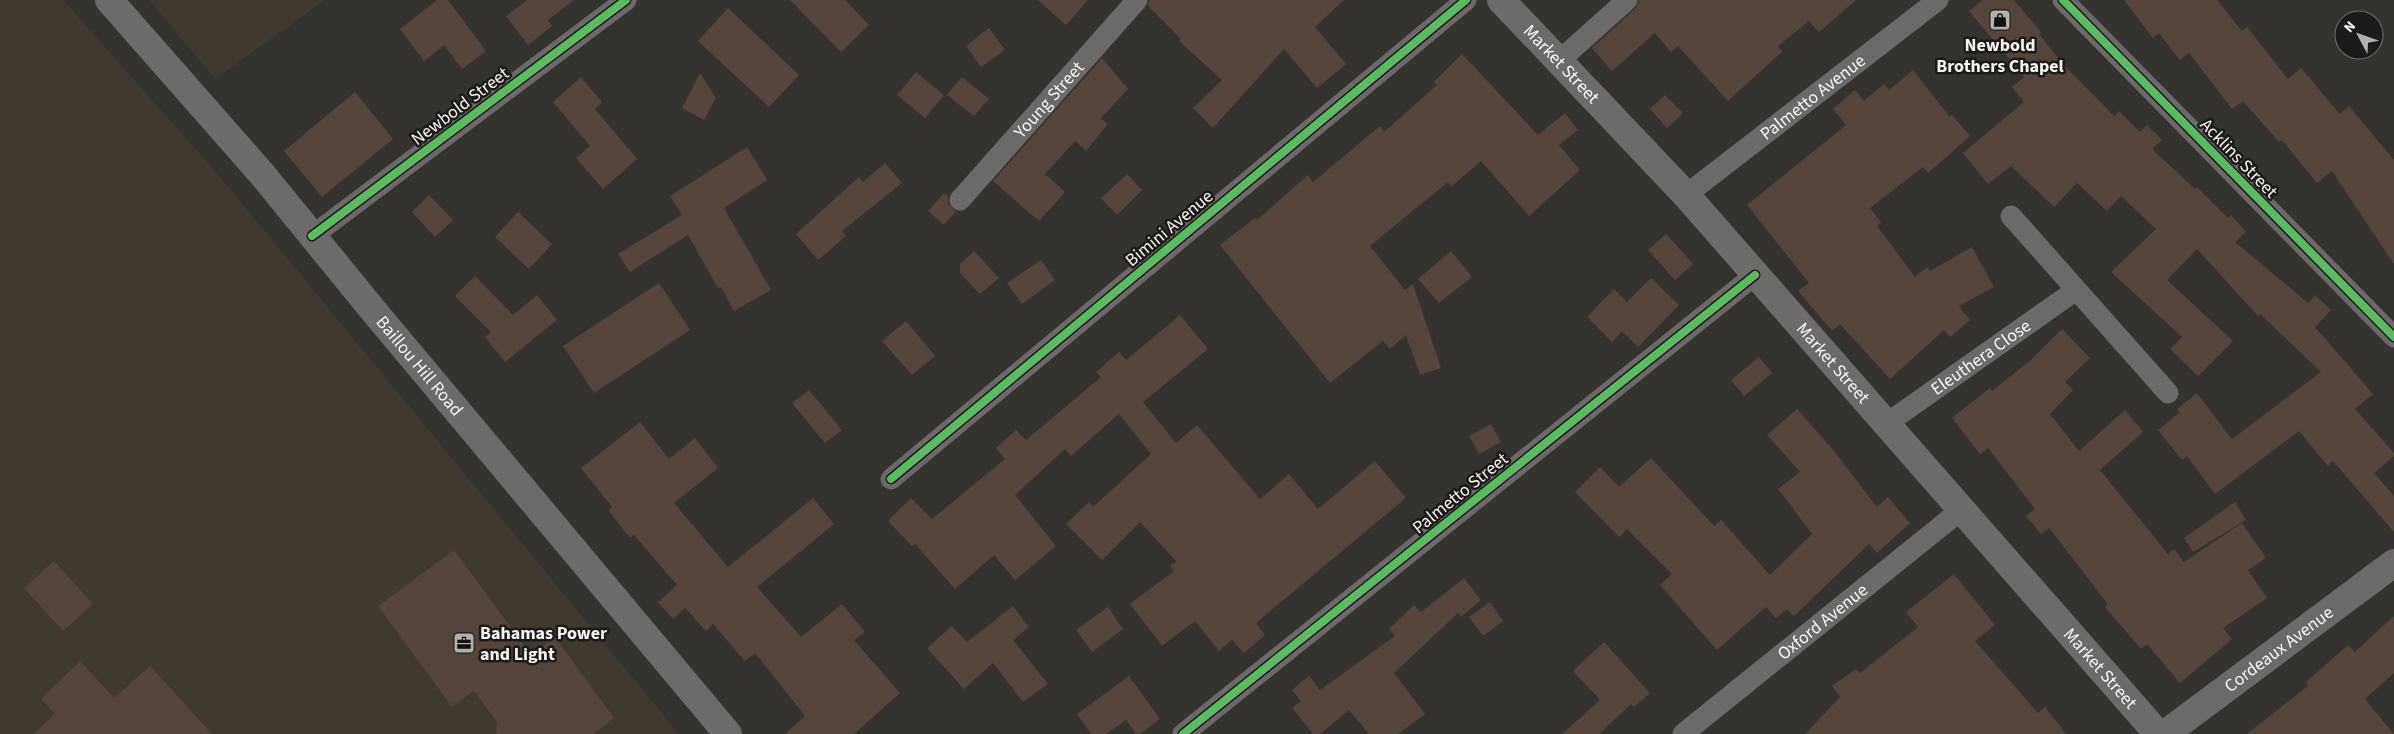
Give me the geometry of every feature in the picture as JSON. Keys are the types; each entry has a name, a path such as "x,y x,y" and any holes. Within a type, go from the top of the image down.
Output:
{"main road":[{"name":"Baillou Hill Road","path":"109,0 262,174 728,734"},
{"name":"Market Street","path":"1501,0 1686,195 2158,734"}],"street":[{"name":"Newbold Street","path":"312,236 626,0"},
{"name":"Young Street","path":"960,200 1137,0"},
{"name":"Bimini Avenue","path":"891,479 1466,0"},
{"path":"1559,62 1627,0"},
{"name":"Palmetto Avenue","path":"1686,195 1938,0"},
{"name":"Acklins Street","path":"2063,0 2394,337"},
{"path":"2011,216 2168,393"},
{"name":"Palmetto Street","path":"1183,734 1755,275"},
{"name":"Eleuthera Close","path":"1886,424 2076,290"},
{"name":"Oxford Avenue","path":"1683,734 1961,510"},
{"name":"Cordeaux Avenue","path":"2165,734 2394,563"}],"shaded area":[{"path":"0,0 63,0 217,173 679,734 0,734"},
{"path":"149,0 325,0 215,79"}],"building":[{"path":"437,0 448,0 486,51 462,69 444,45 424,61 400,29"},
{"path":"527,0 574,0 548,20 552,26 528,45 506,16"},
{"path":"790,0 845,0 869,25 841,52"},
{"path":"1038,0 1088,0 1066,25"},
{"path":"1149,0 1344,0 1315,27 1346,64 1317,88 1284,49 1213,128 1193,108 1222,80 1179,41 1181,39 1148,6"},
{"path":"1639,0 1856,0 1819,32 1809,21 1778,46 1782,52 1728,101 1678,46 1671,52 1655,33 1612,71 1592,48 1635,9"},
{"path":"1982,0 2014,0 2041,32 2039,34 2063,64 2114,116 2119,111 2140,132 2147,125 2162,140 2152,149 2195,189 2197,187 2228,218 2231,215 2246,232 2235,242 2308,303 2315,295 2331,310 2315,327 2373,394 2355,409 2394,453 2394,456 2374,473 2394,496 2394,532 2333,461 2328,466 2299,431 2215,494 2187,456 2182,460 2158,430 2180,412 2177,409 2197,393 2232,439 2321,372 2260,314 2258,316 2197,249 2167,280 2233,341 2198,376 2170,349 2182,337 2111,272 2156,229 2121,196 2107,211 2077,183 2054,207 2011,166 1988,184 1963,153 2024,102 2012,87 2024,77 1969,11"},
{"path":"2124,0 2217,0 2242,31 2247,27 2288,79 2301,68 2340,114 2349,106 2394,160 2394,264 2332,171 2317,183 2282,140 2279,142 2243,101 2232,109 2189,53 2180,60 2159,33 2153,38"},
{"path":"728,8 799,75 769,107 698,41"},
{"path":"989,28 1005,50 981,67 966,46"},
{"path":"1462,54 1538,135 1565,113 1578,130 1559,145 1580,170 1529,216 1481,161 1451,187 1448,182 1370,246 1405,290 1413,284 1441,368 1420,375 1406,335 1390,349 1383,341 1330,383 1220,245 1255,218 1257,220 1308,175 1313,182 1380,126 1384,132 1437,85 1434,82"},
{"path":"1102,58 1128,89 1101,118 1108,124 1086,151 1075,141 1045,174 1065,192 1039,221 993,181"},
{"path":"1913,70 1950,117 1952,115 1970,136 1928,173 1923,167 1870,208 1881,222 1877,226 1915,277 1927,267 1930,271 1972,247 1994,287 1959,306 1970,320 1950,337 1944,330 1890,379 1840,324 1832,331 1798,291 1809,283 1747,205 1846,125 1833,109 1855,90 1864,101 1884,84 1889,90"},
{"path":"916,72 944,95 925,118 897,95"},
{"path":"700,73 716,98 704,120 682,108"},
{"path":"581,77 602,102 595,109 637,159 603,189 576,158 590,146 553,102"},
{"path":"962,77 989,99 974,116 947,95"},
{"path":"355,92 393,139 322,197 284,151"},
{"path":"1665,95 1683,113 1667,128 1650,109"},
{"path":"747,147 767,180 724,208 771,290 734,311 721,287 718,288 688,235 630,272 618,254 682,215 670,196"},
{"path":"885,163 902,183 842,231 846,236 818,260 796,234 859,177 863,182"},
{"path":"1127,174 1142,190 1117,215 1101,198"},
{"path":"944,193 948,197 948,204 956,211 944,225 928,211"},
{"path":"429,195 453,220 435,237 412,212"},
{"path":"518,212 552,244 529,269 495,237"},
{"path":"1666,234 1693,264 1675,280 1648,250"},
{"path":"974,251 999,278 980,294 960,273 960,264"},
{"path":"1451,251 1472,277 1439,303 1418,279"},
{"path":"1041,260 1055,280 1022,304 1007,283"},
{"path":"475,276 513,315 537,295 557,320 505,362 485,337 491,332 455,296"},
{"path":"1651,278 1679,305 1638,347 1622,331 1612,342 1587,317 1614,289 1627,302"},
{"path":"659,283 690,330 594,393 563,346"},
{"path":"1180,315 1208,349 1143,402 1176,443 1197,425 1260,499 1289,474 1318,509 1375,461 1406,498 1256,623 1265,635 1244,653 1232,640 1219,651 1195,621 1162,646 1130,604 1174,571 1170,566 1176,561 1140,522 1102,560 1066,524 1089,502 1093,507 1151,454 1119,414 1071,456 1065,449 1015,495 1056,546 1015,580 994,555 955,589 915,544 912,546 888,521 911,498 932,519 1005,459 996,448 1016,430 1026,440 1101,377 1096,372 1119,352 1126,360"},
{"path":"906,321 935,356 912,375 882,341"},
{"path":"2062,329 2090,358 2065,382 2073,390 2050,414 2079,451 2125,410 2143,432 2100,470 2168,554 2174,549 2184,562 2242,523 2266,558 2248,570 2267,598 2223,628 2232,639 2180,683 2147,644 2141,649 2105,607 2108,604 2049,528 2041,534 2026,516 2035,509 1988,448 1980,454 1952,418 1990,388 1992,391 2031,360"},
{"path":"1759,357 1772,373 1744,396 1731,380"},
{"path":"809,390 842,430 825,443 792,403"},
{"path":"1797,409 1834,451 1877,507 1888,497 1910,523 1877,553 1869,544 1794,616 1787,609 1776,618 1766,607 1717,650 1660,585 1672,574 1627,529 1619,537 1575,492 1600,467 1619,487 1651,458 1714,526 1721,520 1770,575 1812,534 1778,489 1800,472 1767,435"},
{"path":"640,422 669,459 695,438 718,468 674,503 728,567 813,498 834,524 757,587 801,637 842,604 865,632 854,640 900,693 854,734 785,734 805,716 755,653 745,661 713,624 706,631 685,608 673,619 658,602 677,585 634,535 630,538 608,510 612,507 581,468"},
{"path":"1491,424 1501,442 1479,454 1469,436"},
{"path":"2235,502 2246,520 2193,552 2184,538"},
{"name":"Bahamas Power and Light","path":"454,550 531,655 555,637 614,718 593,734 496,734 497,722 474,691 452,707 378,606"},
{"path":"54,561 93,604 63,631 24,588"},
{"path":"1954,574 1995,625 1975,641 2038,713 2045,707 2066,734 1805,734 1840,697 1832,686 1856,669 1860,673 1918,627 1906,612"},
{"path":"1464,578 1481,600 1461,617 1458,613 1394,673 1425,714 1398,734 1369,734 1349,710 1320,734 1313,734 1292,708 1301,701 1292,690 1309,676 1320,690 1395,636 1389,629 1414,605 1421,612"},
{"path":"1490,602 1503,621 1483,636 1469,617"},
{"path":"1013,606 1029,627 1013,640 1048,684 1023,702 993,663 964,689 927,648 952,626 967,642"},
{"path":"1108,607 1123,629 1092,652 1076,630"},
{"path":"2394,616 2394,673 2365,699 2394,734 2247,734 2309,685 2306,682 2348,645 2355,652"},
{"path":"1604,642 1650,693 1634,707 1631,704 1599,734 1562,734 1600,700 1573,671"},
{"path":"80,661 114,698 150,666 212,734 33,734 55,714 41,699"},
{"path":"1129,676 1160,719 1140,734 1136,734 1126,720 1106,734 1091,734 1077,714"}],"cycle path":[{"path":"312,236 626,0"},
{"path":"891,479 1466,0"},
{"path":"2063,0 2394,337"},
{"path":"1183,734 1755,275"}],"place":[{"name":"Newbold Brothers Chapel","path":"2000,20"},
{"name":"Bahamas Power and Light","path":"464,643"}]}
